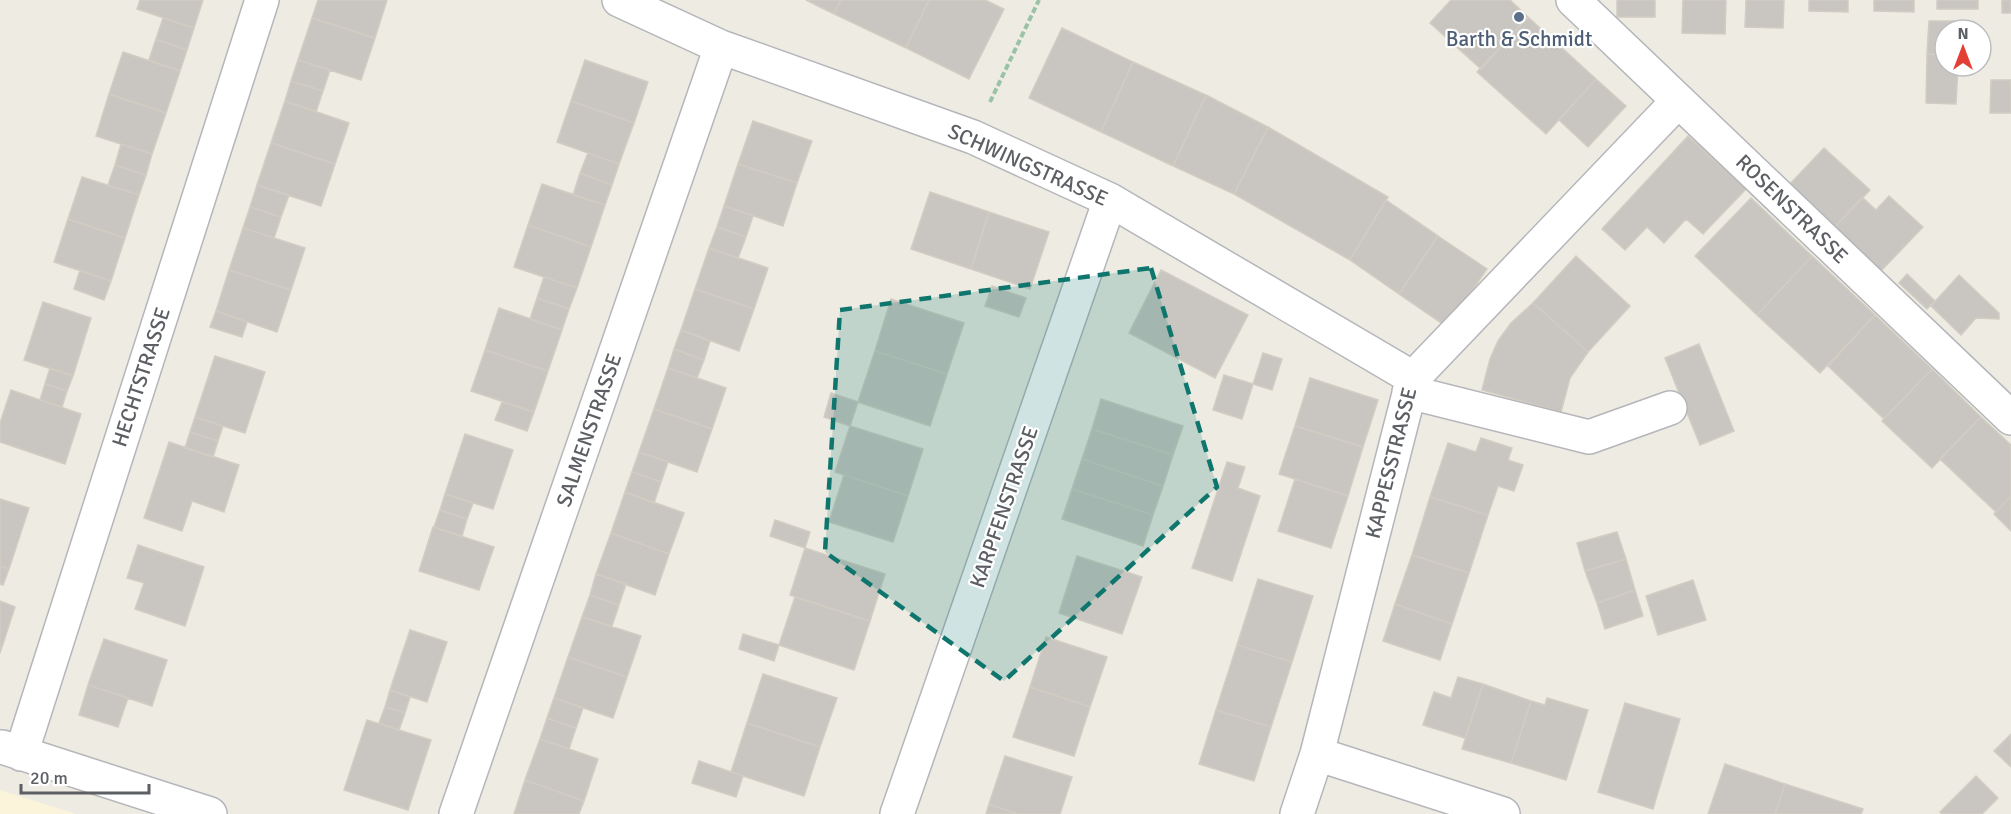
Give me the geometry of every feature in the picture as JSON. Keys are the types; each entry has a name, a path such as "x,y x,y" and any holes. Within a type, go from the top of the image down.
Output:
{"street":[{"name":"HECHTSTRASSE","path":"10,750 262,0"},
{"name":"SCHWINGSTRASSE","path":"619,0 721,47 973,137 1110,200 1411,385 1589,437 1670,408"},
{"name":"ROSENSTRASSE","path":"1573,0 2011,418"},
{"name":"SALMENSTRASSE","path":"456,814 721,47"},
{"name":"KAPPESSTRASSE","path":"1297,814 1317,754 1411,385 1678,101"},
{"name":"KARPFENSTRASSE","path":"897,814 1110,200"},
{"path":"10,750 210,814"},
{"path":"1317,754 1503,814"}],"path":[{"path":"973,137 1039,0"}],"highlighted area":[{"path":"1151,268 1217,487 1004,681 825,552 840,310"}],"shaded area":[{"path":"0,790 76,814 0,814"}],"building":[{"path":"140,0 203,0 194,28 137,9"},
{"path":"318,0 387,0 375,38 312,18"},
{"path":"806,0 841,0 834,14"},
{"path":"841,0 929,0 906,48 834,14"},
{"path":"929,0 985,0 1004,9 969,79 906,48"},
{"path":"1451,0 1510,0 1528,17 1481,69 1430,23"},
{"path":"1617,0 1655,0 1655,17 1617,17"},
{"path":"1683,0 1726,0 1725,34 1682,33"},
{"path":"1746,0 1784,0 1783,28 1745,27"},
{"path":"1809,0 1848,0 1848,12 1809,11"},
{"path":"1874,0 1914,0 1914,12 1874,11"},
{"path":"1937,0 1978,0 1978,9 1937,9"},
{"path":"2002,0 2011,0 2011,13 2002,13"},
{"path":"1528,17 1596,79 1546,134 1477,72"},
{"path":"163,18 194,28 187,50 156,39"},
{"path":"312,18 375,38 361,80 298,60"},
{"path":"1929,21 1933,21 1933,54 1927,54"},
{"path":"1062,28 1133,62 1101,132 1029,98"},
{"path":"156,39 187,50 180,71 149,60"},
{"path":"123,52 180,71 166,113 109,94"},
{"path":"1927,54 1933,54 1933,78 1957,78 1956,104 1926,103"},
{"path":"298,60 330,70 323,91 291,81"},
{"path":"585,60 648,82 634,123 571,101"},
{"path":"1133,62 1206,95 1173,166 1101,132"},
{"path":"1596,79 1626,106 1588,147 1559,120"},
{"path":"1991,80 2011,80 2011,113 1990,113"},
{"path":"291,81 323,91 316,112 285,101"},
{"path":"109,94 166,113 152,154 96,136"},
{"path":"1206,95 1268,127 1234,194 1173,166"},
{"path":"285,101 349,123 335,164 271,143"},
{"path":"571,101 634,123 619,164 557,142"},
{"path":"753,121 812,141 797,183 738,164"},
{"path":"1268,127 1388,197 1350,260 1234,194"},
{"path":"1688,136 1746,189 1703,234 1686,219 1664,243 1647,227 1625,250 1602,229"},
{"path":"271,143 335,164 321,206 257,185"},
{"path":"121,144 152,154 146,175 115,165"},
{"path":"1824,148 1870,190 1835,227 1789,185"},
{"path":"588,153 619,164 612,185 580,173"},
{"path":"738,164 797,183 783,226 724,206"},
{"path":"115,165 146,175 139,195 108,185"},
{"path":"580,173 612,185 605,205 573,195"},
{"path":"82,177 139,195 125,238 68,219"},
{"path":"542,184 605,205 591,247 528,225"},
{"path":"257,185 289,195 281,217 250,207"},
{"path":"930,192 989,212 971,269 911,249"},
{"path":"1889,196 1923,227 1881,271 1835,227 1862,197 1876,210"},
{"path":"1751,198 1812,256 1757,315 1695,256"},
{"path":"1386,200 1438,236 1399,294 1350,260"},
{"path":"724,206 753,216 746,237 717,227"},
{"path":"250,207 281,217 274,238 243,228"},
{"path":"989,212 1049,232 1030,289 971,269"},
{"path":"68,219 125,238 111,281 54,262"},
{"path":"528,225 591,247 577,288 514,267"},
{"path":"717,227 746,237 738,258 709,248"},
{"path":"243,228 305,248 291,290 229,270"},
{"path":"1438,236 1487,269 1447,327 1399,294"},
{"path":"709,248 768,268 754,309 695,289"},
{"path":"1576,256 1630,306 1588,352 1533,303"},
{"path":"1812,256 1875,315 1820,373 1757,315"},
{"path":"80,270 111,281 104,300 74,289"},
{"path":"229,270 291,290 277,332 216,311"},
{"path":"1161,270 1248,315 1215,378 1129,333"},
{"path":"1907,274 1935,301 1927,309 1899,283"},
{"path":"1959,275 1999,313 1999,319 1976,318 1961,335 1931,306"},
{"path":"544,277 577,288 569,309 537,298"},
{"path":"992,286 1026,298 1019,317 985,306"},
{"path":"695,289 754,309 739,351 681,330"},
{"path":"537,298 569,309 562,330 530,319"},
{"path":"891,299 964,323 947,374 875,351"},
{"path":"43,302 91,318 73,376 24,360"},
{"path":"1533,303 1588,352 1570,378 1561,412 1482,390 1490,359 1498,341 1511,323"},
{"path":"499,308 562,330 548,371 485,350"},
{"path":"216,311 247,322 242,337 210,327"},
{"path":"1875,315 1932,369 1884,419 1828,366"},
{"path":"681,330 710,341 704,360 674,349"},
{"path":"1699,344 1734,431 1700,445 1665,358"},
{"path":"674,349 704,360 697,378 668,368"},
{"path":"485,350 548,371 534,412 471,391"},
{"path":"875,351 947,374 930,426 858,402"},
{"path":"1263,353 1282,359 1272,390 1253,384"},
{"path":"215,356 265,372 245,433 195,417"},
{"path":"50,368 73,376 67,391 45,384"},
{"path":"668,368 726,388 712,429 654,409"},
{"path":"1932,369 1981,417 1932,468 1882,421"},
{"path":"1224,375 1253,384 1242,419 1213,410"},
{"path":"1310,378 1378,400 1363,447 1295,426"},
{"path":"45,384 67,391 62,407 40,400"},
{"path":"11,390 81,414 65,464 0,442 0,423"},
{"path":"831,393 858,402 850,426 824,417"},
{"path":"1101,399 1183,426 1173,455 1092,429"},
{"path":"502,402 534,412 527,431 495,420"},
{"path":"654,409 712,429 697,472 639,452"},
{"path":"195,417 223,426 218,441 190,432"},
{"path":"1981,417 2011,445 2011,496 1996,512 1940,459"},
{"path":"850,426 923,449 908,496 835,472"},
{"path":"1295,426 1363,447 1348,496 1279,474"},
{"path":"1092,429 1173,455 1163,486 1082,459"},
{"path":"190,432 218,441 213,457 185,448"},
{"path":"465,434 513,450 493,509 445,494"},
{"path":"1481,438 1512,448 1508,460 1523,465 1514,491 1498,486 1488,515 1430,497 1448,443 1476,452"},
{"path":"169,442 239,465 224,512 192,501 182,531 144,518"},
{"path":"639,452 668,462 661,482 632,472"},
{"path":"1082,459 1163,486 1153,515 1072,489"},
{"path":"1227,462 1245,467 1238,488 1260,496 1232,581 1192,568"},
{"path":"632,472 661,482 654,503 625,492"},
{"path":"844,475 908,496 893,542 829,522"},
{"path":"1295,479 1348,496 1331,548 1278,531"},
{"path":"1072,489 1153,515 1143,546 1062,519"},
{"path":"625,492 684,513 669,554 611,533"},
{"path":"445,494 473,503 467,519 440,510"},
{"path":"2011,496 2011,531 1994,514"},
{"path":"1430,497 1488,515 1469,573 1412,555"},
{"path":"0,499 29,508 9,569 0,566"},
{"path":"440,510 467,519 462,536 434,527"},
{"path":"775,520 810,532 805,548 770,536"},
{"path":"433,527 494,547 479,590 419,571"},
{"path":"1617,532 1626,559 1585,571 1577,543"},
{"path":"611,533 669,554 655,595 596,574"},
{"path":"138,545 204,567 185,626 135,609 144,583 127,578"},
{"path":"805,548 885,574 870,621 790,595"},
{"path":"1412,555 1469,573 1452,624 1395,604"},
{"path":"1077,556 1142,577 1122,634 1059,613"},
{"path":"1626,559 1635,590 1597,603 1585,571"},
{"path":"0,566 9,569 3,585 0,584"},
{"path":"596,574 626,584 619,605 590,595"},
{"path":"1258,579 1313,596 1292,662 1237,645"},
{"path":"1693,580 1706,620 1658,635 1646,596"},
{"path":"1635,590 1643,616 1605,629 1597,603"},
{"path":"590,595 619,605 612,626 582,617"},
{"path":"795,597 870,621 854,670 779,645"},
{"path":"0,601 15,607 0,653"},
{"path":"1395,604 1452,624 1440,660 1383,641"},
{"path":"582,617 641,636 627,677 568,657"},
{"path":"410,630 447,642 427,702 390,690"},
{"path":"743,634 779,645 774,661 739,649"},
{"path":"1046,637 1107,657 1090,707 1030,687"},
{"path":"104,639 167,660 152,706 88,685"},
{"path":"1237,645 1292,662 1271,727 1216,710"},
{"path":"568,657 627,677 613,718 554,698"},
{"path":"763,674 837,698 820,747 747,723"},
{"path":"1458,677 1483,684 1465,738 1423,725 1434,692 1451,698"},
{"path":"1483,684 1531,701 1511,763 1462,749"},
{"path":"88,685 128,698 118,727 79,715"},
{"path":"1030,687 1090,707 1074,756 1013,737"},
{"path":"390,690 410,697 405,713 385,707"},
{"path":"554,698 583,708 576,728 547,718"},
{"path":"1547,698 1588,710 1566,780 1511,763 1531,701 1545,705"},
{"path":"1625,703 1680,719 1653,809 1598,792"},
{"path":"385,707 405,713 399,730 379,723"},
{"path":"1216,710 1271,727 1254,781 1199,764"},
{"path":"547,718 576,728 569,749 540,739"},
{"path":"367,720 431,740 408,810 344,790"},
{"path":"747,723 820,747 804,796 731,772"},
{"path":"2011,734 2011,767 1994,751"},
{"path":"540,739 598,759 584,801 525,780"},
{"path":"1005,756 1072,777 1060,814 1018,814 989,804"},
{"path":"699,761 743,776 736,797 692,783"},
{"path":"1725,764 1785,784 1775,814 1708,814"},
{"path":"1976,776 1998,798 1982,814 1942,814 1940,812"},
{"path":"525,780 584,801 579,814 514,814"},
{"path":"1785,784 1863,809 1861,814 1775,814"},
{"path":"989,804 1018,814 986,814"}],"place":[{"name":"Barth & Schmidt","path":"1519,17"}]}
